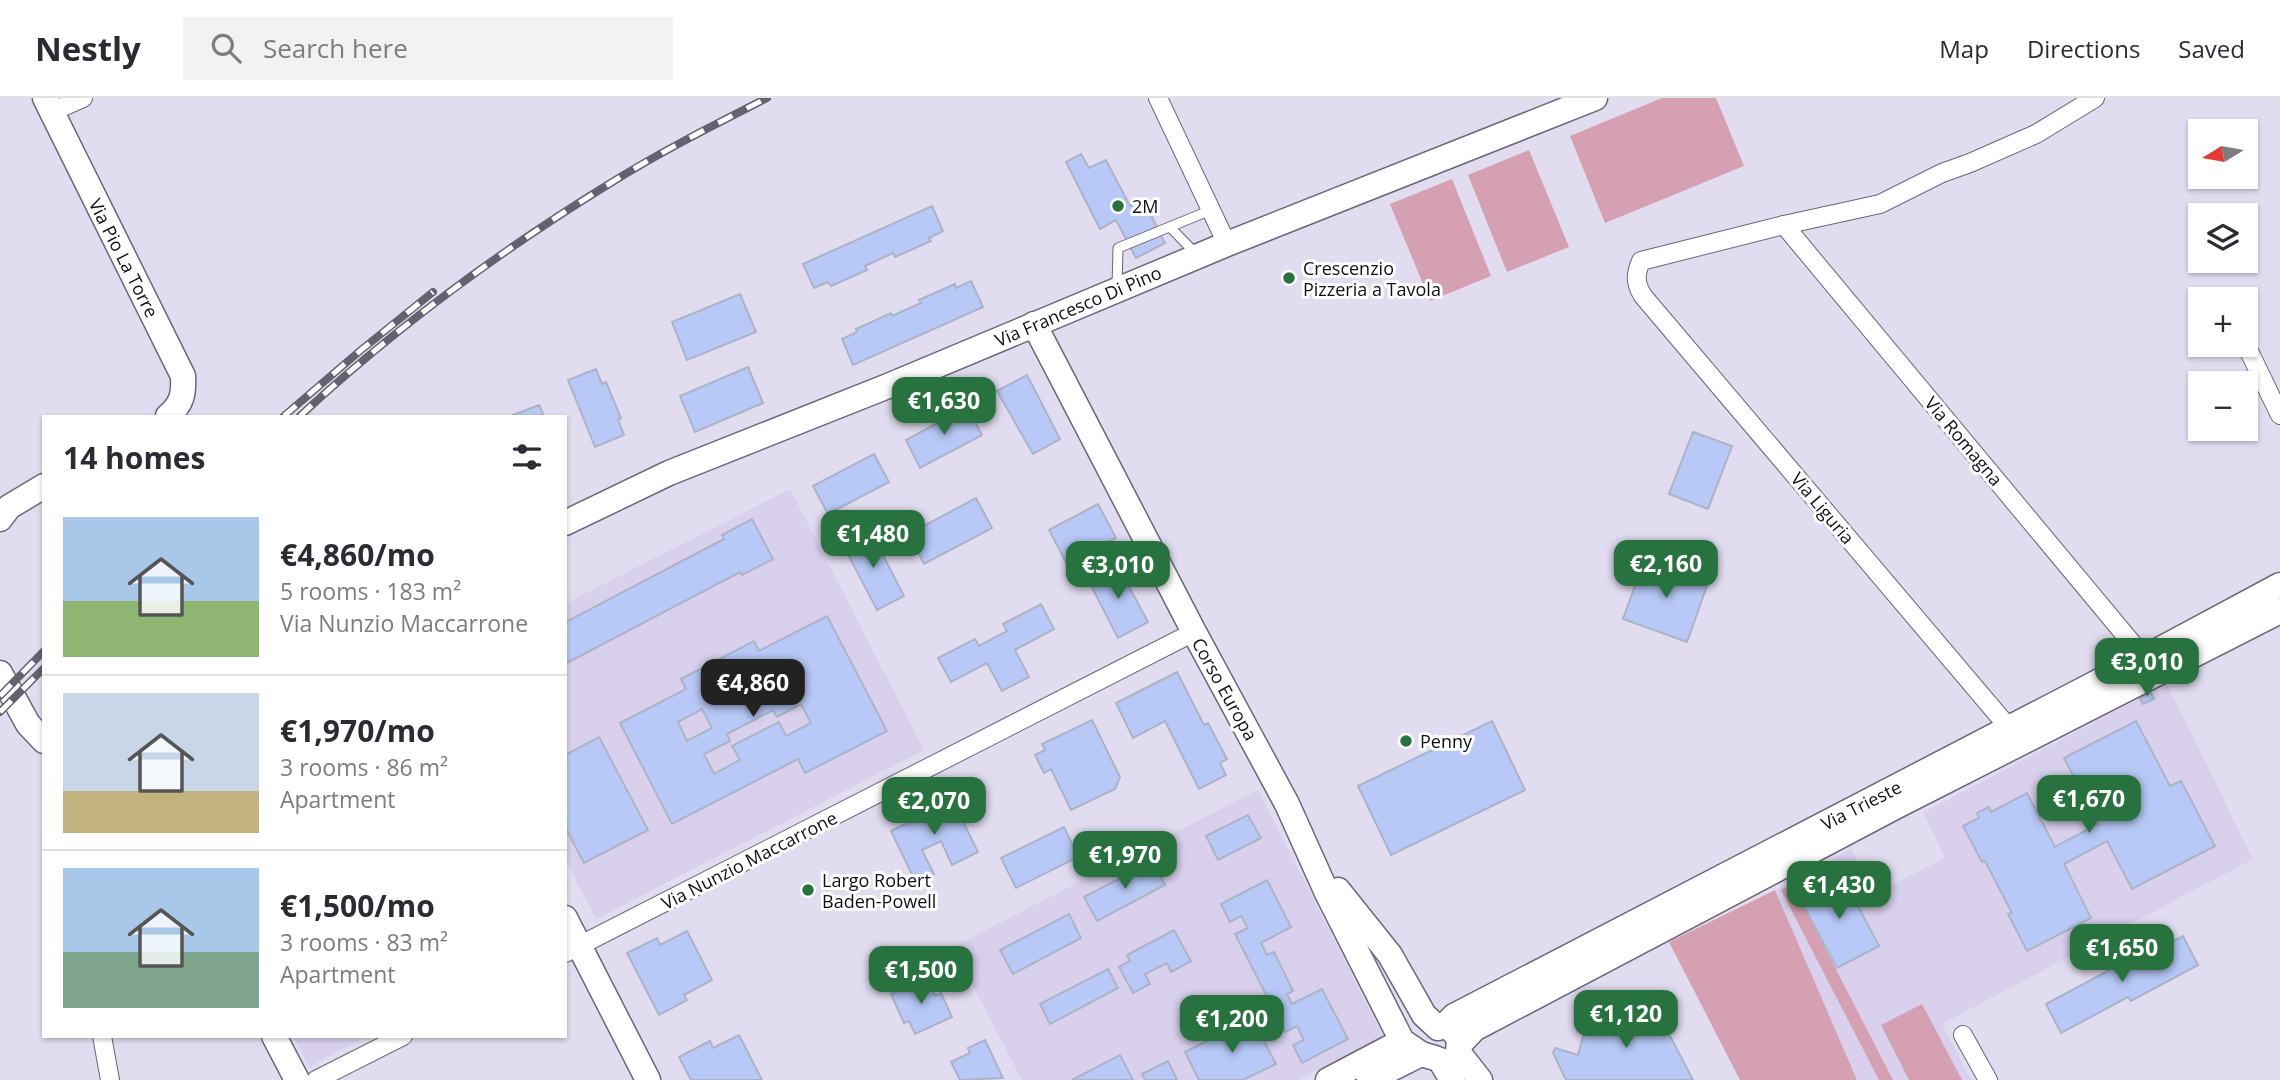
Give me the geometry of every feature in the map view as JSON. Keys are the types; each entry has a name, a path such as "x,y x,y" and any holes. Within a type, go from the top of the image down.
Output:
{"street":[{"path":"1158,98 1227,244"},
{"name":"Via Francesco Di Pino","path":"567,522 669,473 888,386 1227,244 1595,98"},
{"path":"1784,225 1880,204 1942,173 2036,134 2095,98"},
{"path":"48,105 80,99"},
{"name":"Via Pio La Torre","path":"48,105 183,376 181,404 169,415"},
{"name":"Via Liguria","path":"1784,225 1641,261 1636,273 1637,287 2016,735"},
{"name":"Via Romagna","path":"1784,225 2151,666"},
{"name":"Corso Europa","path":"1034,324 1301,834"},
{"path":"2252,357 2280,415"},
{"path":"0,519 9,508 42,487"},
{"name":"Via Trieste","path":"2151,666 2280,585"},
{"name":"Via Trieste","path":"1369,1080 1439,1049 2016,735 2151,666 2280,611"},
{"name":"Via Nunzio Maccarrone","path":"572,950 1194,632"},
{"path":"0,673 29,724 42,739"},
{"path":"1301,834 1344,898 1390,955 1424,1015 1439,1049"},
{"path":"1301,834 1327,893 1384,1005 1480,1080"},
{"path":"567,927 572,950 648,1080"},
{"path":"1384,1005 1389,996 1408,988"},
{"path":"1963,1035 1988,1080"},
{"path":"102,1038 110,1080"},
{"path":"275,1038 297,1080"},
{"path":"316,1080 398,1038"},
{"name":"Via Trieste","path":"1328,1080 1439,1049"}],"lane":[{"path":"1117,290 1118,248 1211,210"},
{"path":"1170,227 1198,256"}],"shaded area":[{"path":"1662,98 1716,98 1744,166 1605,223 1570,136"},
{"path":"1529,150 1569,247 1507,272 1468,175"},
{"path":"1452,179 1491,276 1430,301 1390,204"},
{"path":"790,489 924,750 596,919 567,863 567,603"},
{"path":"2167,684 2253,859 1942,1024 1971,1080 1857,1080 1775,890 1851,849 1874,894 1945,858 1923,813"},
{"path":"1258,790 1383,1036 1298,1080 1022,1080 953,947"},
{"path":"1792,884 1893,1080 1879,1080 1781,890"},
{"path":"1775,890 1857,1080 1740,1080 1669,942"},
{"path":"1922,1004 1962,1080 1909,1080 1881,1025"},
{"path":"295,1038 364,1038 309,1067"}],"building":[{"path":"1081,154 1089,168 1106,160 1130,206 1143,199 1165,243 1136,258 1116,220 1100,229 1066,162"},
{"path":"932,206 943,231 929,238 931,241 895,257 893,253 865,266 867,270 831,286 828,282 814,288 803,264"},
{"path":"971,281 983,307 853,365 842,339 857,332 856,329 921,303 919,300 955,284 956,288"},
{"path":"740,294 756,332 687,360 672,322"},
{"path":"748,367 763,403 695,432 680,396"},
{"path":"596,369 602,384 606,382 621,418 618,420 624,435 595,447 568,380"},
{"path":"1027,375 1060,439 1033,454 997,391"},
{"path":"539,405 544,415 513,415"},
{"path":"967,407 982,435 920,468 906,440"},
{"path":"1693,432 1732,446 1708,509 1669,494"},
{"path":"874,454 889,482 828,514 813,486"},
{"path":"976,498 992,528 924,564 909,534"},
{"path":"1098,504 1116,538 1067,564 1049,530"},
{"path":"752,519 773,559 742,575 740,572 567,663 567,621 724,539 722,535"},
{"path":"870,530 904,596 877,610 843,545"},
{"path":"1645,558 1709,580 1687,642 1623,619"},
{"path":"1117,564 1148,622 1118,638 1088,580"},
{"path":"1041,604 1054,629 1015,650 1029,677 1002,691 987,663 951,682 938,658 975,639 979,646 1007,631 1003,624"},
{"path":"827,616 887,731 805,773 798,759 672,824 620,723 686,689 681,679 754,641 759,651","holes":["789,664 799,683 776,695 766,676","801,704 811,723 786,736 779,722 732,746 740,760 714,774 704,754 730,741 727,734 773,710 777,717","702,709 712,728 687,741 678,722"]},
{"path":"1177,672 1204,725 1208,723 1227,759 1220,763 1226,775 1199,789 1165,721 1133,738 1116,703"},
{"path":"2151,693 2154,699 2143,704 2140,698"},
{"path":"1092,720 1120,777 1115,789 1071,810 1051,769 1044,773 1035,755 1045,750 1042,744"},
{"path":"1492,721 1525,790 1391,855 1358,786"},
{"path":"2136,721 2170,786 2181,781 2215,846 2132,889 2107,841 2064,864 2091,918 2027,951 2008,914 2012,913 1963,826 1979,818 1977,813 1989,807 1991,812 2027,793 2055,847 2098,824 2064,758"},
{"path":"599,737 648,830 584,863 567,831 567,754"},
{"path":"945,794 950,803 953,801 978,852 952,865 941,841 922,850 934,874 916,883 891,831 929,812 925,804"},
{"path":"1248,815 1261,838 1218,860 1206,836"},
{"path":"1064,827 1078,857 1016,888 1001,858"},
{"path":"1153,861 1165,885 1097,921 1084,897"},
{"path":"1842,875 1879,946 1837,968 1799,897"},
{"path":"1267,880 1291,927 1261,943 1267,955 1274,952 1293,991 1287,994 1292,1004 1322,989 1348,1039 1302,1063 1293,1045 1304,1040 1297,1026 1285,1032 1235,934 1248,928 1241,916 1230,922 1221,904"},
{"path":"1069,914 1081,938 1013,974 1000,950"},
{"path":"1174,930 1191,961 1171,972 1167,963 1145,974 1150,984 1133,993 1119,967 1130,961 1127,955"},
{"path":"687,931 712,980 684,995 687,1000 659,1015 627,953 657,938 660,945"},
{"path":"2183,936 2198,965 2131,1001 2128,997 2061,1033 2046,1004 2113,968 2115,972"},
{"path":"1108,969 1118,988 1050,1024 1040,1004"},
{"path":"927,978 935,996 941,993 952,1017 915,1034 909,1021 904,1023 891,994"},
{"path":"1650,998 1693,1080 1566,1080 1553,1053 1555,1048 1578,1055 1584,1033"},
{"path":"1252,1018 1276,1064 1243,1080 1199,1080 1185,1052"},
{"path":"739,1035 762,1080 691,1080 679,1057 710,1041 713,1048"},
{"path":"985,1040 1003,1078 960,1080 951,1062 970,1053 968,1048"},
{"path":"1120,1055 1133,1080 1072,1080"},
{"path":"1168,1061 1177,1080 1145,1080 1142,1074"}],"railway":[{"path":"301,415 410,322 528,236 648,161 767,98"},
{"path":"285,415 433,292"},
{"path":"0,696 42,653"},
{"path":"0,712 42,670"}],"place":[{"name":"2M","path":"1118,206"},
{"name":"Crescenzio Pizzeria a Tavola","path":"1289,278"},
{"name":"Penny","path":"1406,741"},
{"name":"Largo Robert Baden-Powell","path":"808,890"}]}
